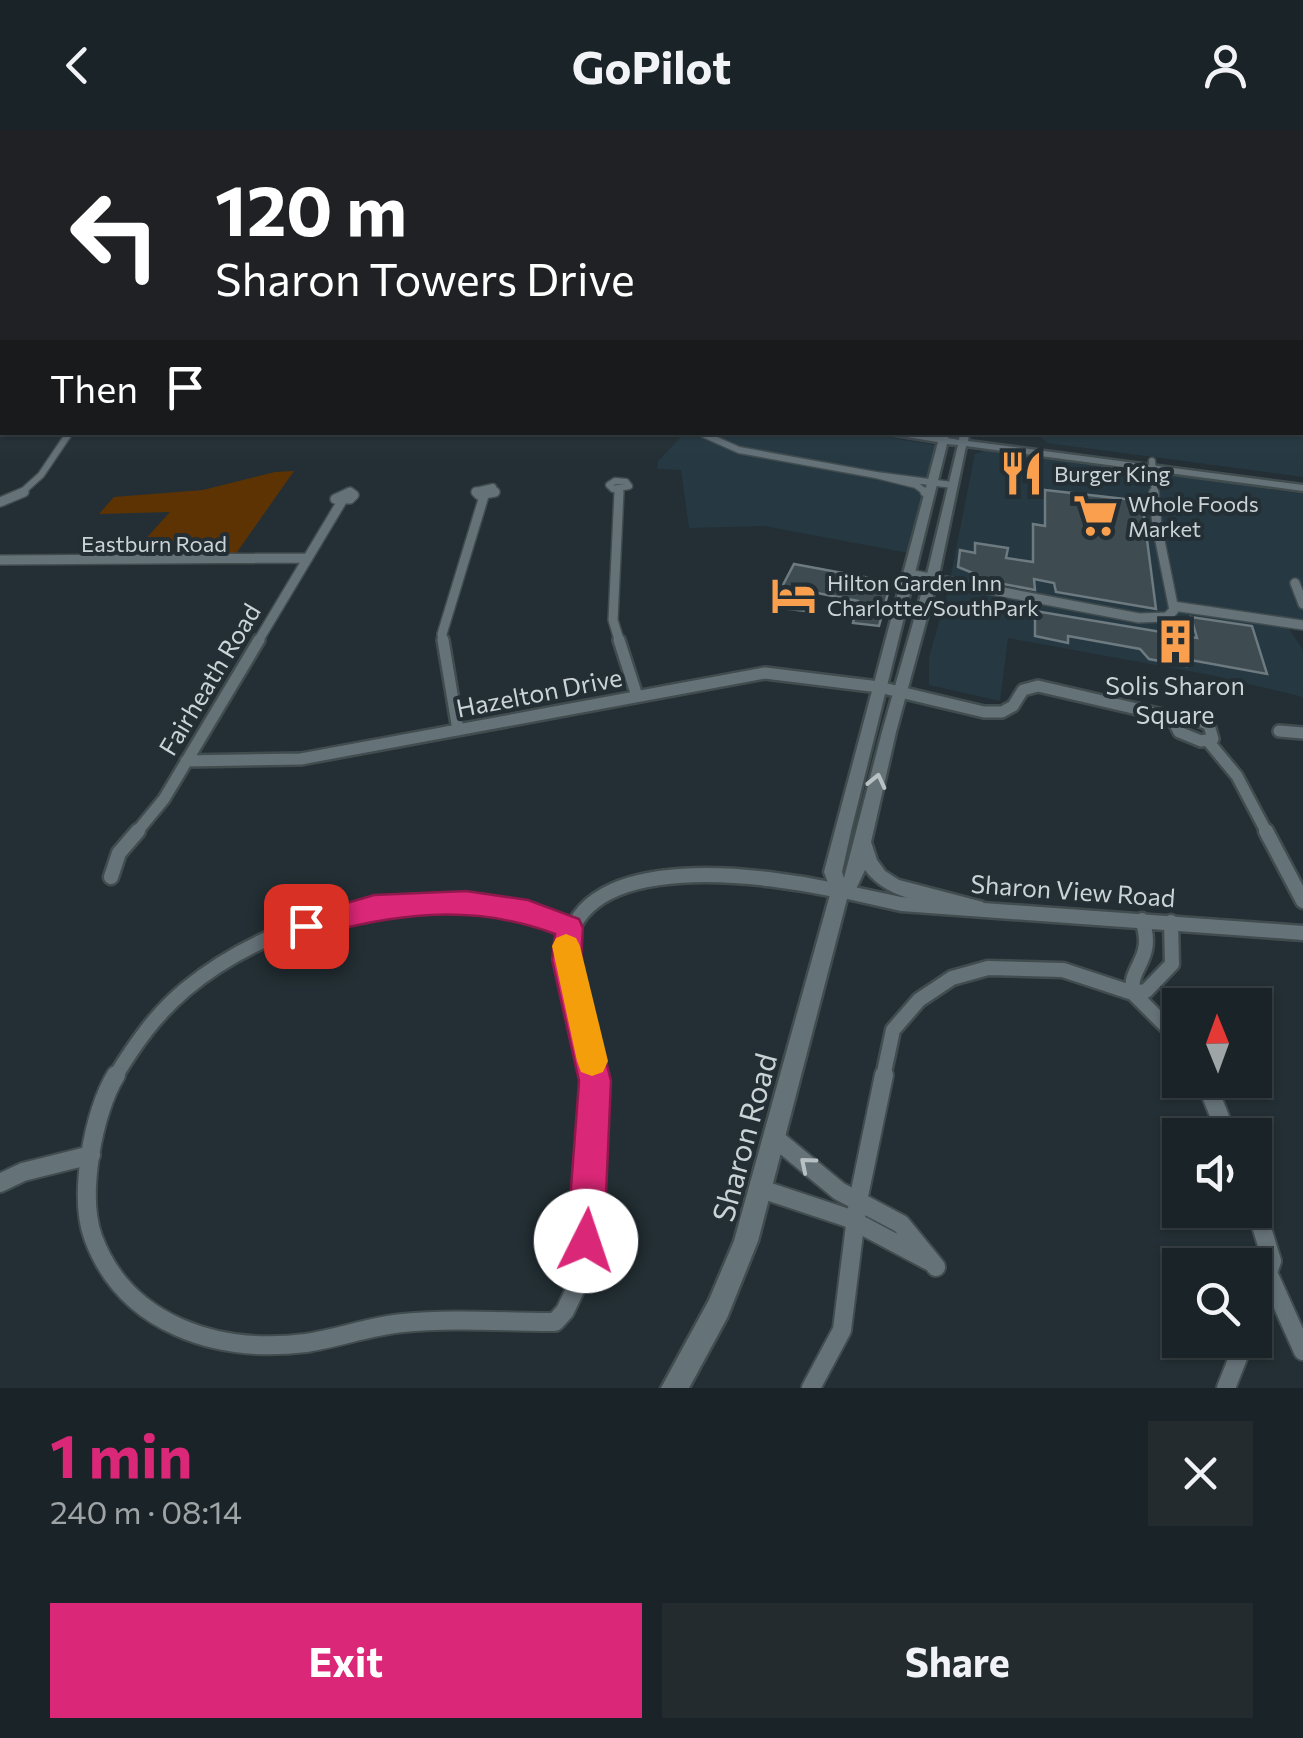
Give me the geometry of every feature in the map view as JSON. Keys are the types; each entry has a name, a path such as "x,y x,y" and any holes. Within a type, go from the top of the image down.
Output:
{"main road":[{"path":"946,435 1303,488"},
{"name":"Sharon Road","path":"840,891 834,872 946,435"},
{"name":"Sharon Road","path":"674,1388 736,1270 761,1189 840,891 854,877 932,579 964,436"},
{"path":"1152,464 1303,480"},
{"path":"864,837 869,861 891,884 916,895 977,907"}],"street":[{"path":"0,502 32,488 68,435"},
{"path":"706,435 742,451 952,485"},
{"path":"909,574 1139,618 1168,617 1173,606 1157,526 1152,464"},
{"path":"876,475 916,485 929,495"},
{"path":"619,490 612,620 638,696"},
{"path":"458,730 442,634 484,496"},
{"name":"Fairheath Road","path":"111,877 119,853 159,806 342,501"},
{"name":"Eastburn Road","path":"0,560 308,558"},
{"path":"1295,584 1303,604"},
{"path":"1173,606 1301,626"},
{"name":"Hazelton Drive","path":"186,761 290,760 765,673 879,687 984,712 1002,712 1013,706 1023,690 1038,686 1176,718"},
{"path":"1208,741 1215,735 1203,720 1176,718 1175,727 1185,736 1208,741 1237,776 1303,902"},
{"path":"1280,731 1303,733"},
{"path":"569,928 493,904 374,907 328,918 243,953 188,988 152,1021 124,1058 97,1116 87,1228 116,1283 170,1326 230,1340 292,1344 402,1323 554,1322 565,1311 584,1273 595,1081 566,960 569,928 597,895 616,886 646,881 776,877 840,891"},
{"name":"Sharon View Road","path":"840,891 901,904 1303,933"},
{"path":"1133,993 1131,982 1149,957 1150,937 1142,920"},
{"path":"1133,993 1146,991 1172,964 1171,922"},
{"path":"812,1388 842,1330 857,1210 894,1030 919,1000 967,972 1010,966 1063,970 1133,993 1162,1022"},
{"path":"775,1138 857,1210"},
{"path":"0,1183 24,1172 91,1155"},
{"path":"761,1189 857,1210"},
{"path":"1272,1282 1303,1350"},
{"path":"1226,1388 1237,1358"}],"shaded area":[{"path":"683,435 875,435 934,445 936,449 909,553 764,526 689,528 681,470 657,469 658,461"},
{"path":"1038,435 1303,435 1303,477 1048,443"},
{"path":"989,449 1303,494 1303,584 1297,583 1303,601 1303,626 1288,627 1303,650 1303,697 1211,675 1008,638 1000,701 929,685 929,657 947,595 975,454"},
{"path":"294,471 235,555 131,555 170,512 99,514 114,497 203,490"}],"building":[{"path":"1045,490 1142,501 1156,609 1056,592 1054,583 1034,579 1035,590 972,578 973,573 958,567 960,550 975,553 975,543 1008,548 1006,558 1033,562 1033,524 1045,526"},
{"name":"Hilton Garden Inn Charlotte/SouthPark","path":"794,564 891,582 879,626 853,623 858,601 812,592 805,611 773,604"},
{"name":"Solis Sharon Square","path":"1035,611 1197,638 1191,617 1252,626 1267,674 1185,659 1186,666 1149,659 1140,649 1068,636 1068,643 1035,636"}],"slow traffic":[{"path":"566,946 566,960 592,1061"}],"place":[{"name":"Burger King","path":"1021,473"},
{"name":"Whole Foods Market","path":"1095,516"},
{"name":"Hilton Garden Inn Charlotte/SouthPark","path":"794,595"},
{"name":"Solis Sharon Square","path":"1175,641"}],"route":[{"path":"306,926 374,907 466,902 528,912 569,928 566,960 592,1054 595,1081 586,1241"}]}
